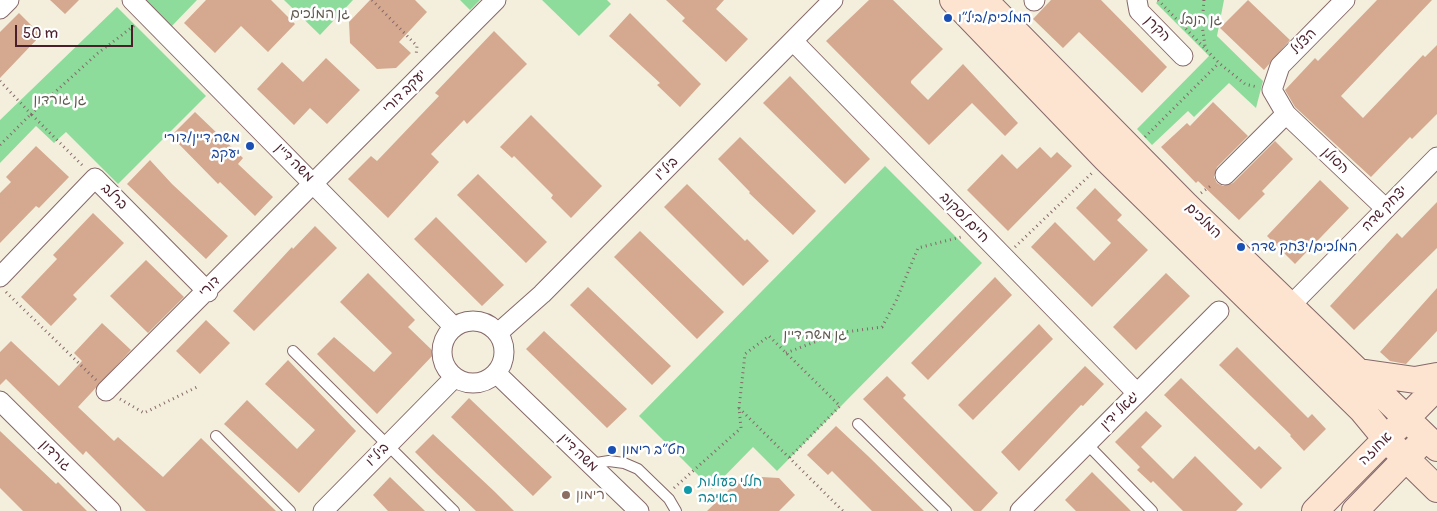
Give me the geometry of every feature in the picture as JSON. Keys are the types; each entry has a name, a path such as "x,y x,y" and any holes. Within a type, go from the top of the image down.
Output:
{"street":[{"path":"0,9 9,0"},
{"name":"משה דיין","path":"132,0 454,327"},
{"name":"יעקב דורי","path":"314,183 496,0"},
{"name":"ביל\"ו","path":"498,334 542,294 833,0"},
{"name":"המלכים","path":"953,0 1106,158 1355,404 1386,439 1437,489"},
{"name":"המלכים","path":"984,0 1186,205 1406,418 1434,438"},
{"name":"הקרן","path":"1136,0 1139,11 1184,56"},
{"name":"הצליל","path":"1272,90 1280,66 1345,0"},
{"name":"חיים לסקוב","path":"793,41 978,233 1137,393"},
{"name":"הסולן","path":"1272,90 1286,114 1385,208"},
{"path":"1225,175 1286,114"},
{"name":"יצחק שדה","path":"1290,305 1437,157"},
{"name":"ברלב","path":"0,277 95,178 207,291"},
{"name":"דורי","path":"106,391 314,183"},
{"name":"יגאל ידין","path":"1020,511 1219,311"},
{"path":"472,321 491,327 498,334 503,343 504,354 496,374 480,383 462,382 454,378 443,362 442,353 443,343 454,327 472,321"},
{"path":"1359,372 1414,380 1437,376"},
{"name":"משה דיין","path":"496,374 639,511"},
{"name":"ביל\"ו","path":"323,511 454,378"},
{"name":"אחוזה","path":"1315,511 1437,387"},
{"name":"גורדון","path":"0,401 111,511"},
{"path":"1351,474 1360,449 1363,428 1355,404"},
{"name":"אחוזה","path":"1355,511 1406,459 1434,438"},
{"path":"1376,489 1415,486 1437,496"}],"lane":[{"path":"294,351 454,511"},
{"path":"858,424 946,511"},
{"path":"216,436 290,511"},
{"path":"1086,444 1152,511"},
{"path":"590,464 609,461 624,463 638,469 666,496 676,511"}],"path":[{"path":"372,0 417,46 416,56 411,61 423,73"},
{"path":"1158,0 1218,62 1245,84 1272,90"},
{"path":"1204,0 1202,25 1206,48"},
{"path":"0,145 98,53 148,16"},
{"path":"1131,150 1218,62"},
{"path":"0,81 95,178"},
{"path":"1003,258 1106,158"},
{"path":"1186,205 1225,175"},
{"path":"786,353 838,334 882,327 896,301 918,248 978,233"},
{"path":"0,286 106,391 144,413 199,386"},
{"path":"666,496 741,428 739,408 745,354 769,336 840,406 789,458"},
{"path":"739,408 843,511"}],"green space":[{"path":"141,0 197,0 169,29"},
{"name":"גן המלכים","path":"284,0 353,0 320,35"},
{"path":"460,0 480,0 470,10"},
{"path":"542,0 607,0 611,4 579,36"},
{"name":"גן הנבל","path":"1159,0 1224,0 1217,36 1263,81 1256,108 1229,83 1194,117 1188,111 1152,145 1137,129 1209,56 1156,3"},
{"name":"גן גורדון","path":"117,7 206,96 118,184 66,132 54,143 36,126 0,163 0,120"},
{"name":"גן משה דיין","path":"885,166 982,263 777,471 753,447 712,489 639,416"}],"building":[{"path":"50,0 79,0 65,14"},
{"path":"206,0 271,0 295,24 268,52 241,26 215,53 184,23"},
{"path":"370,0 415,0 427,12 399,42 411,53 396,68 377,69 350,43 349,22"},
{"path":"666,0 724,0 716,9 748,39 726,62 682,21 685,18"},
{"path":"869,0 893,0 943,49 911,81 928,100 963,64 1018,123 1005,136 972,103 929,145 826,41"},
{"path":"1051,0 1101,0 1167,67 1142,93 1079,32 1063,48 1033,19"},
{"path":"1248,0 1290,40 1264,70 1220,28"},
{"path":"1377,0 1432,0 1341,96 1363,118 1423,55 1425,57 1437,45 1437,114 1412,139 1410,137 1371,177 1295,107 1285,90 1315,58 1318,61"},
{"path":"19,13 41,35 0,78 0,32"},
{"path":"630,13 701,84 680,107 657,85 660,83 609,36"},
{"path":"494,31 527,64 467,124 464,120 431,154 439,162 388,218 348,179 371,156 377,161 439,96 435,93"},
{"path":"326,58 360,90 327,124 310,108 294,125 257,89 282,62 303,82"},
{"path":"790,76 870,159 845,184 763,103"},
{"path":"1213,102 1248,136 1217,167 1214,177 1217,183 1223,186 1233,183 1275,141 1293,159 1262,191 1265,194 1239,220 1198,181 1196,183 1161,147 1187,123 1190,126"},
{"path":"195,112 243,158 238,164 273,197 255,216 220,182 218,184 171,136"},
{"path":"531,115 602,186 571,218 551,198 553,195 514,156 512,158 500,147"},
{"path":"740,137 816,211 793,235 749,193 718,159"},
{"path":"36,146 69,177 39,208 36,206 0,243 0,193 11,182 6,177"},
{"path":"1040,147 1051,158 1057,152 1072,166 1008,231 967,190 1002,154 1017,169"},
{"path":"150,160 172,184 228,236 206,259 127,184"},
{"path":"478,174 547,242 526,263 457,195"},
{"path":"1320,180 1349,208 1295,264 1267,236"},
{"path":"687,184 745,241 747,239 769,261 743,286 664,207"},
{"path":"1095,188 1122,215 1117,220 1148,250 1092,307 1031,247 1055,222 1094,261 1111,243 1076,208"},
{"path":"1437,202 1437,248 1354,330 1330,306 1397,233 1402,238"},
{"path":"93,213 124,243 73,295 77,299 51,326 21,297 57,259 53,255"},
{"path":"436,217 504,285 482,306 414,239"},
{"path":"315,226 337,248 254,331 233,311 292,247 293,249"},
{"path":"640,231 724,312 697,339 614,257"},
{"path":"146,260 184,297 148,333 110,296"},
{"path":"368,273 415,320 408,327 435,353 377,414 317,354 334,337 374,372 392,353 340,302"},
{"path":"1166,273 1190,296 1136,350 1113,327"},
{"path":"995,277 1012,295 928,380 911,363"},
{"path":"588,287 671,366 652,385 570,305"},
{"path":"1437,288 1437,331 1406,364 1390,361 1380,352"},
{"path":"206,320 230,343 200,374 176,351"},
{"path":"102,323 131,350 78,407 114,441 118,437 163,477 201,438 276,511 146,511 86,451 83,455 6,379 0,385 0,352 11,341 59,386 82,361 74,353"},
{"path":"1039,324 1053,339 973,420 958,405"},
{"path":"544,331 627,409 607,428 526,349"},
{"path":"1237,347 1308,418 1312,414 1326,429 1304,451 1291,435 1219,365"},
{"path":"288,360 356,431 299,493 224,424 247,400 297,449 315,430 265,384"},
{"path":"1085,366 1104,384 1083,406 1081,405 1019,471 1001,452"},
{"path":"887,376 906,395 903,398 998,493 981,511 974,511 863,399"},
{"path":"1181,378 1255,450 1259,446 1282,468 1261,489 1164,395"},
{"path":"469,398 552,477 533,496 451,417"},
{"path":"1146,411 1162,426 1141,447 1173,479 1195,456 1243,504 1236,511 1183,511 1153,481 1151,483 1137,470 1140,467 1115,442"},
{"path":"836,426 924,511 872,511 832,471 828,475 807,455"},
{"path":"0,431 56,484 58,482 87,511 23,511 0,488"},
{"path":"433,434 514,511 476,511 436,473 415,452"},
{"path":"1092,472 1131,511 1076,511 1065,500"},
{"path":"743,476 779,478 795,495 779,511 707,511"},
{"path":"390,477 425,511 388,511 373,495"}],"place":[{"name":"המלכים/ביל״ו","path":"948,18"},
{"name":"משה דיין/דורי יעקב","path":"250,146"},
{"name":"המלכים/יצחק שדה","path":"1241,247"},
{"name":"חט״ב רימון","path":"612,450"},
{"name":"חללי פעולות האיבה","path":"688,490"},
{"name":"רימון","path":"566,495"}]}
